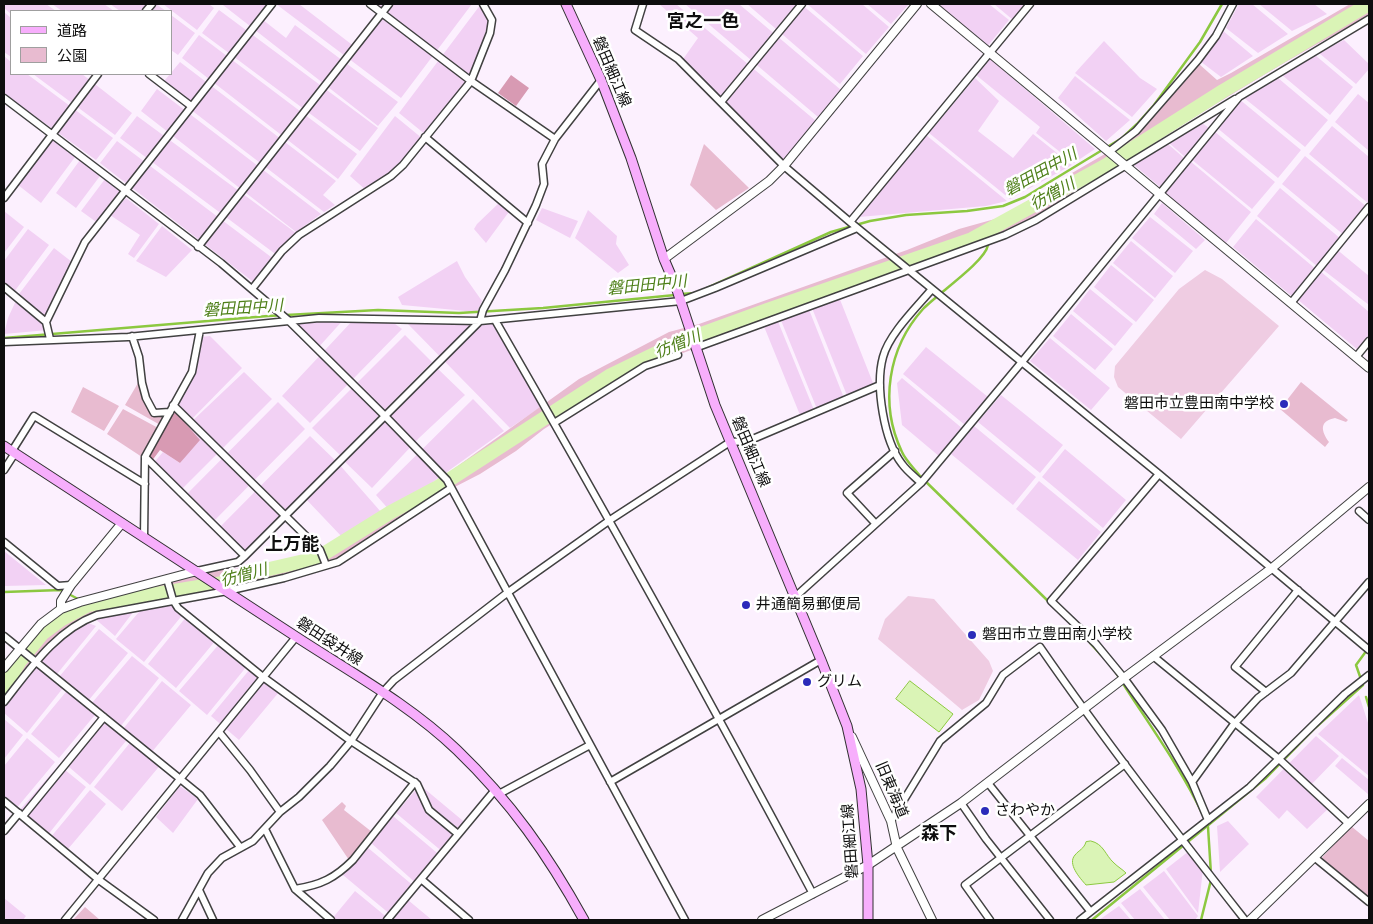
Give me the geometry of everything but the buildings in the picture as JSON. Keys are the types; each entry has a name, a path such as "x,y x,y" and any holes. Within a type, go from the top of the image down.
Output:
{"main road":[{"name":"磐田細江線","path":"566,4 601,80 631,158 695,348 730,442 749,484 847,726 861,789 868,865 868,920"},
{"name":"磐田袋井線","path":"10,450 383,692 415,715 456,749 516,814 547,857 584,920"}],"street":[{"path":"46,322 85,242 272,4"},
{"path":"370,4 470,81 555,139"},
{"path":"198,246 389,4"},
{"path":"252,289 282,251 299,235 391,176 403,165 470,81 490,33 492,20 483,4"},
{"path":"643,4 636,30 678,59 784,166 856,228 1159,474 1369,650"},
{"path":"721,102 802,4"},
{"path":"664,258 769,182 917,4"},
{"path":"931,4 1369,368"},
{"path":"850,222 1030,4"},
{"path":"1110,151 1136,131 1198,60 1216,36 1233,4"},
{"path":"695,348 907,269 1005,235 1036,220 1369,18"},
{"path":"4,198 97,75"},
{"path":"150,75 190,106"},
{"path":"4,668 42,624 61,609 80,602 167,579 201,574 238,562 245,556 480,321 483,310 528,223 544,184 542,164 555,139 601,80"},
{"path":"795,596 921,483 1239,97"},
{"path":"4,98 198,246 288,320 447,480 685,920"},
{"path":"424,137 528,223"},
{"path":"1291,303 1369,207"},
{"path":"4,342 132,336 319,318 480,321 681,302 856,228"},
{"path":"4,287 46,322 50,339"},
{"path":"921,483 901,463 886,430 880,385 883,357 896,332 932,289"},
{"path":"496,320 610,520 813,894"},
{"path":"144,538 145,457 192,372 200,330"},
{"path":"132,336 139,357 146,398 154,413 170,412"},
{"path":"1356,357 1369,341"},
{"path":"554,422 645,366 678,355"},
{"path":"182,920 208,873 222,858 254,841 280,812 299,797 330,766 350,741 383,692 394,680 507,593 610,520 730,442 748,441 880,385"},
{"path":"173,405 320,550 326,565"},
{"path":"4,470 10,450 34,416 145,484"},
{"path":"875,523 847,493 895,451"},
{"path":"145,457 245,556"},
{"path":"1159,474 1051,601 1096,644 1124,678 1162,730 1192,782 1208,820"},
{"path":"762,920 868,865 961,803 1153,656 1272,568 1369,487"},
{"path":"4,702 35,663 55,642 84,620 284,578 338,562 451,488"},
{"path":"1359,511 1369,520"},
{"path":"61,609 61,601 71,585 122,523"},
{"path":"4,542 58,586 71,585"},
{"path":"167,579 173,600 178,608 263,678 350,741 415,782 430,810 458,834"},
{"path":"1192,782 1234,724 1266,692 1291,673 1369,582"},
{"path":"1266,692 1235,667 1298,590"},
{"path":"4,636 200,795 240,847"},
{"path":"65,920 296,637"},
{"path":"891,821 940,741 986,703 1003,675 1040,647 1124,764 1246,920"},
{"path":"1153,656 1279,759 1348,824"},
{"path":"610,782 821,660"},
{"path":"1080,920 1250,787 1346,694 1369,675"},
{"path":"4,831 21,814 104,717"},
{"name":"旧東海道","path":"847,726 891,821 896,848 932,920"},
{"path":"219,732 250,770 280,812"},
{"path":"387,920 458,834 497,792 590,745"},
{"path":"990,920 966,885 1124,764"},
{"path":"295,889 314,886 342,870 353,860 415,782"},
{"path":"988,782 1090,911"},
{"path":"4,800 99,880 154,920"},
{"path":"961,803 1050,920"},
{"path":"1250,920 1369,804"},
{"path":"265,829 295,889 330,920"},
{"path":"1314,857 1369,902"},
{"path":"421,879 469,920"},
{"path":"199,890 213,920"}],"shaded area":[{"path":"4,4 46,4 55,10 10,10 10,13 4,8"},
{"path":"52,4 104,4 113,10 61,10"},
{"path":"110,4 156,4 165,10 119,10"},
{"path":"163,4 209,4 214,8 197,30"},
{"path":"224,4 267,4 258,16 286,38 295,25 398,102 378,126"},
{"path":"276,4 299,4 355,47 381,13 370,4 472,4 401,98"},
{"path":"481,4 490,16 471,81 426,135 399,113"},
{"path":"659,4 676,4 816,121 783,161 681,62 698,38"},
{"path":"685,4 739,4 841,90 818,117"},
{"path":"747,4 801,4 863,56 840,84"},
{"path":"807,4 862,4 889,27 866,54"},
{"path":"867,4 909,4 891,24"},
{"path":"934,4 989,4 1009,20 986,48"},
{"path":"994,4 1025,4 1013,20"},
{"path":"1239,4 1252,4 1288,34 1258,53 1226,28"},
{"path":"1259,4 1314,4 1327,14 1292,31"},
{"path":"219,10 378,128 360,151 202,33"},
{"path":"4,12 10,17 10,56 4,52"},
{"path":"172,16 195,33 178,55 172,51"},
{"path":"1222,30 1253,56 1221,77 1200,61"},
{"path":"199,35 357,154 338,179 182,58"},
{"path":"1344,40 1369,64 1369,69 1356,84 1319,53"},
{"path":"1104,41 1140,78 1157,89 1132,117 1075,73"},
{"path":"1315,55 1353,87 1330,115 1282,75"},
{"path":"4,56 10,61 10,75 28,75 113,138 96,160 4,94"},
{"path":"989,58 1095,149 1074,163 1036,133 1040,127 976,75"},
{"path":"180,62 336,181 323,195 335,205 324,212 160,86 169,75 172,75 172,72"},
{"path":"34,75 83,75 132,113 115,135"},
{"path":"511,75 529,88 516,106 498,93"},
{"path":"1075,76 1130,120 1106,141 1058,98"},
{"path":"975,78 999,101 978,131 1013,158 1033,134 1072,165 1010,199 929,133"},
{"path":"1278,78 1328,120 1305,147 1243,97"},
{"path":"157,89 321,214 296,232 141,111"},
{"path":"1358,94 1369,103 1369,151 1335,122"},
{"path":"1239,99 1301,150 1278,178 1216,127"},
{"path":"137,116 296,233 278,256 120,138"},
{"path":"395,116 423,139 397,171 367,191 350,176"},
{"path":"1202,123 1209,128 1185,157 1168,142"},
{"path":"1332,126 1369,157 1369,204 1309,154"},
{"path":"1214,131 1275,182 1252,209 1191,159"},
{"path":"926,135 1007,201 986,206 859,217"},
{"path":"52,139 75,157 41,203 18,185"},
{"path":"117,141 275,260 256,284 100,163"},
{"path":"1168,144 1184,158 1160,187 1134,165"},
{"path":"1305,156 1367,207 1344,235 1282,184"},
{"path":"80,160 100,176 76,208 56,193"},
{"path":"1190,161 1251,212 1226,243 1165,193"},
{"path":"105,179 124,193 99,224 81,211"},
{"path":"1280,188 1341,239 1318,267 1257,216"},
{"path":"126,198 159,224 134,258 128,254 140,235 110,215"},
{"path":"501,201 511,209 486,243 474,229"},
{"path":"1162,203 1205,240 1196,249 1154,214"},
{"path":"542,208 578,221 570,238 536,220"},
{"path":"588,210 617,236 616,244 629,265 618,273 575,238"},
{"path":"4,211 24,227 4,253"},
{"path":"1150,217 1193,251 1175,273 1132,238"},
{"path":"1256,219 1317,270 1294,298 1233,247"},
{"path":"162,226 192,250 166,277 136,261"},
{"path":"28,229 49,245 14,292 4,283 4,261"},
{"path":"1131,241 1173,276 1155,298 1113,263"},
{"path":"54,248 72,262 47,322 48,330 4,334 8,318 19,294"},
{"path":"1335,248 1369,276 1369,305 1322,269"},
{"path":"457,261 465,277 482,301 477,312 402,305 398,297"},
{"path":"1111,265 1154,300 1136,322 1094,287"},
{"path":"1205,270 1222,279 1279,326 1181,439 1118,387 1114,377 1115,366 1179,289"},
{"path":"1320,271 1369,312 1369,337 1358,350 1297,299"},
{"path":"1090,289 1133,324 1115,346 1073,311"},
{"path":"839,297 875,388 848,398 812,308"},
{"path":"808,307 844,398 817,409 780,318"},
{"path":"1071,314 1113,349 1095,370 1053,336"},
{"path":"345,318 317,349 291,324"},
{"path":"355,318 391,321 402,329 310,423 282,396"},
{"path":"777,319 814,410 800,415 763,324"},
{"path":"495,320 544,405 510,428 406,322"},
{"path":"405,335 432,362 340,455 312,428"},
{"path":"210,336 242,368 190,421 175,407 191,381 201,337"},
{"path":"1050,338 1110,388 1091,410 1030,361"},
{"path":"926,347 988,397 965,425 903,374"},
{"path":"437,368 465,395 419,438 372,488 344,461"},
{"path":"244,372 272,399 179,492 152,465 163,452 180,463 198,438 188,425"},
{"path":"902,378 963,429 940,457 902,425 897,383"},
{"path":"1001,395 1063,445 1040,473 978,422"},
{"path":"473,399 504,431 391,512 376,495"},
{"path":"278,402 305,429 212,523 185,496"},
{"path":"171,409 176,412 200,440 180,463 160,450 151,462 145,457"},
{"path":"974,426 1036,477 1013,505 951,454"},
{"path":"310,436 338,463 381,512 343,538 304,497 245,556 218,529"},
{"path":"1065,449 1126,500 1103,528 1042,477"},
{"path":"1039,481 1101,532 1078,560 1016,509"},
{"path":"4,551 46,585 4,586"},
{"path":"908,596 934,599 989,661 993,671 979,700 962,710 878,639 885,619"},
{"path":"172,602 184,613 144,662 116,639 144,606"},
{"path":"134,611 115,636 93,617"},
{"path":"187,616 216,640 176,688 148,664"},
{"path":"83,621 96,626 57,674 59,677 99,629 128,653 88,701 67,683 27,733 4,713 4,703 40,661 46,665 39,659"},
{"path":"220,643 247,666 207,715 179,691"},
{"path":"132,656 159,678 120,727 123,729 162,681 191,705 151,753 162,763 122,811 94,787 133,739 130,736 90,785 62,761 103,714 99,710 59,758 31,734 70,687 91,704"},
{"path":"250,669 279,692 239,740 211,716"},
{"path":"910,681 953,714 939,732 896,699"},
{"path":"1359,695 1369,726 1369,776 1318,734"},
{"path":"4,719 23,735 4,759"},
{"path":"1316,736 1339,756 1309,787 1330,807 1307,829 1287,810 1279,819 1256,797"},
{"path":"27,738 55,762 15,810 4,800 4,766"},
{"path":"1342,758 1369,780 1369,795 1335,766"},
{"path":"59,765 86,787 47,836 18,812"},
{"path":"420,785 468,825 444,853 396,813"},
{"path":"180,786 198,799 173,833 156,817"},
{"path":"90,790 106,804 68,849 50,838"},
{"path":"393,816 442,857 418,885 370,842"},
{"path":"1228,821 1249,844 1220,872 1217,826"},
{"path":"1091,841 1099,845 1111,860 1126,873 1114,882 1086,885 1075,871 1072,862 1075,855 1086,842"},
{"path":"367,847 415,887 391,915 343,875"},
{"path":"1189,851 1203,869 1198,913 1166,869"},
{"path":"1164,871 1198,916 1195,920 1170,920 1143,887"},
{"path":"1140,889 1165,920 1135,920 1121,903"},
{"path":"355,891 389,919 331,920"},
{"path":"4,898 26,916 23,920 4,920"},
{"path":"408,900 432,920 391,920"},
{"path":"1119,906 1131,920 1099,920"}],"green space":[{"path":"1350,4 1369,4 1369,16 1313,46 1231,95 1073,192 1029,223 645,366 544,429 516,451 480,474 445,492 338,562 325,563 260,583 88,619 55,641 4,702 4,670 39,627 61,609 164,580 221,570 299,563 320,550 385,517 405,500 441,478 579,379 669,332 699,324 907,250 959,229 1002,217 1110,151 1136,131 1199,64 1217,80"},
{"path":"704,144 749,188 716,210 690,185"},
{"path":"1301,382 1348,420 1346,422 1335,418 1326,421 1323,430 1329,442 1325,447 1280,409"},
{"path":"138,383 154,413 168,415 162,426 125,405"},
{"path":"83,387 119,406 104,431 71,412"},
{"path":"123,409 160,429 142,457 107,434"},
{"path":"342,802 346,806 344,810 372,832 349,860 322,820"},
{"path":"1351,826 1369,841 1369,902 1319,861"},
{"path":"85,907 100,920 73,920"}],"waterway":[{"name":"磐田田中川","path":"707,288 831,232 870,221 906,215 967,211 1003,206 1025,197 1122,138 1137,124 1154,105 1200,42 1222,4"},
{"name":"彷僧川","path":"4,688 20,661 42,634 62,619 88,605 223,583 252,573 317,558 391,512 438,487 611,375 679,342 972,239 1105,166 1223,91 1369,4"},
{"path":"988,230 988,245 979,260 923,309 911,324 902,341 891,377 889,396 891,415 895,434 902,452 920,476 1049,602"},
{"name":"磐田田中川","path":"681,294 695,293"},
{"name":"磐田田中川","path":"4,338 268,316 378,310 459,313 543,308 675,295"},
{"path":"4,592 61,590 80,600"},
{"path":"1090,643 1101,655"},
{"path":"1092,920 1266,778 1315,728 1363,685 1356,665 1367,650"},
{"path":"1115,671 1173,760 1203,815"},
{"path":"1366,697 1369,707"},
{"path":"1206,823 1208,827 1211,874"},
{"path":"1201,920 1211,880"}],"place":[{"name":"磐田市立豊田南中学校","path":"1284,404"},
{"name":"井通簡易郵便局","path":"746,605"},
{"name":"磐田市立豊田南小学校","path":"972,635"},
{"name":"グリム","path":"807,682"},
{"name":"さわやか","path":"985,811"}],"district":[{"name":"宮之一色","path":"703,22"},
{"name":"上万能","path":"292,545"},
{"name":"森下","path":"939,834"}]}
